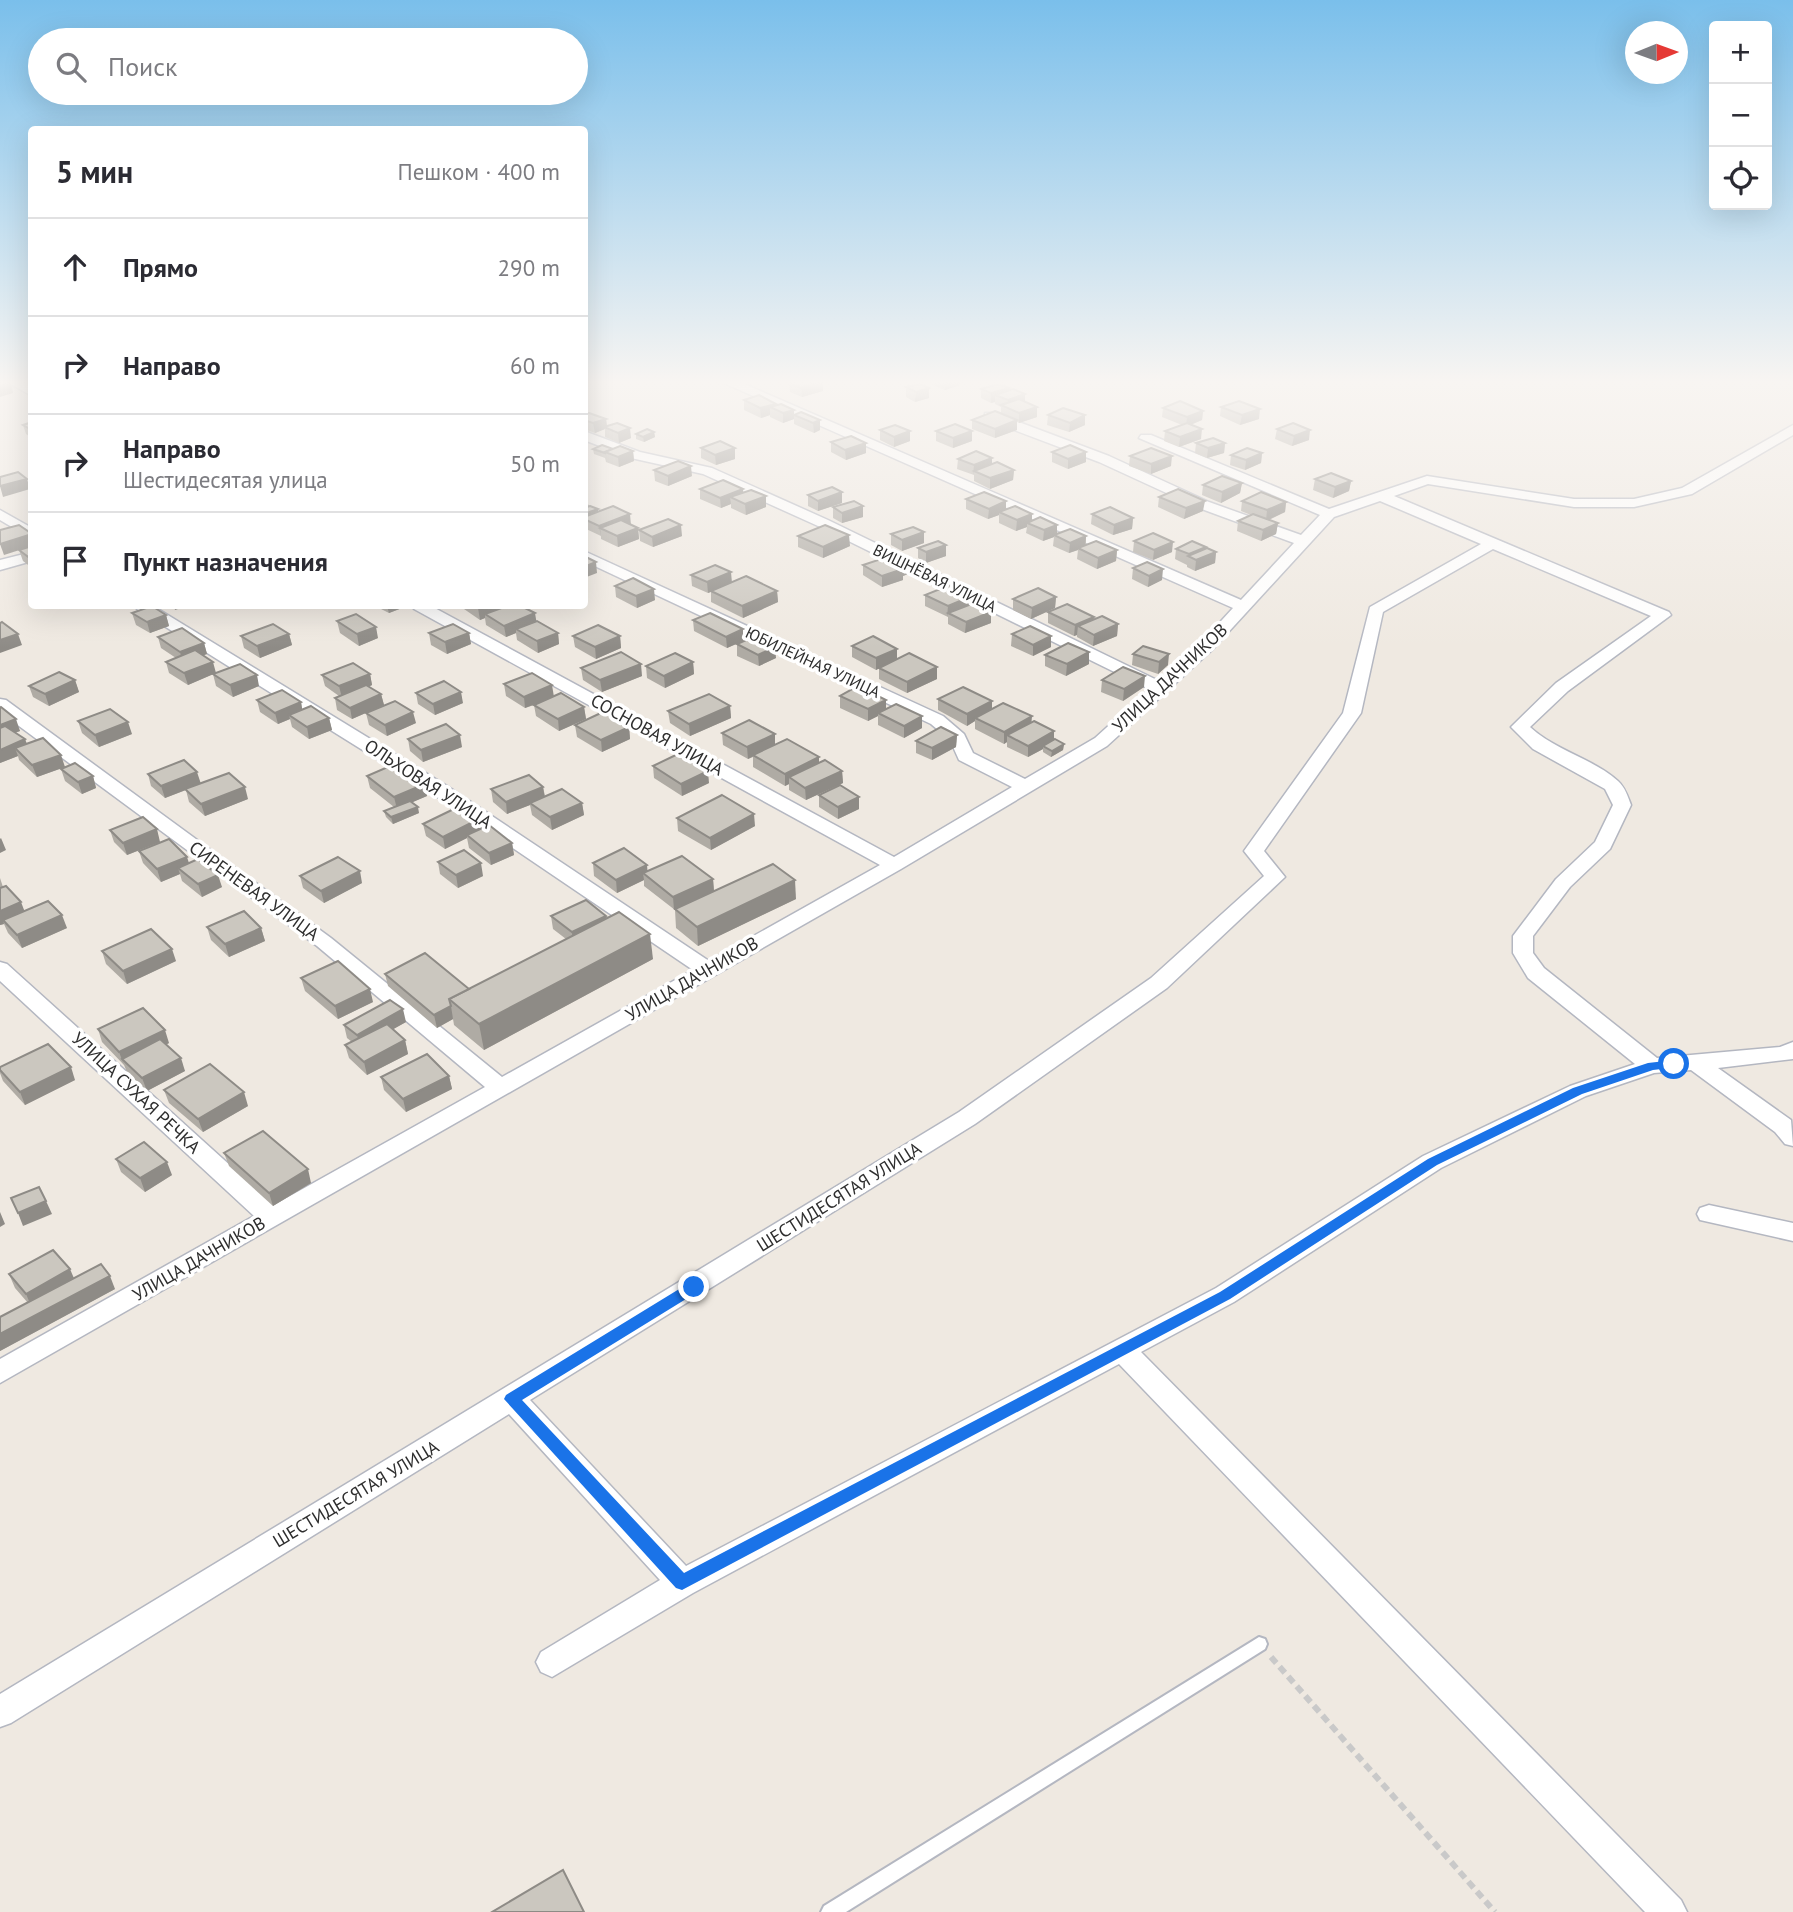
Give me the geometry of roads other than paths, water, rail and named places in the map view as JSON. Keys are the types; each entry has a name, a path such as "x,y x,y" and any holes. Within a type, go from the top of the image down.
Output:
{"street":[{"name":"ВИШНЁВАЯ УЛИЦА","path":"699,469 823,523 1162,689"},
{"path":"927,469 1243,607"},
{"path":"1126,469 1204,505 1304,541"},
{"path":"1221,469 1329,514 1427,480 1574,503 1634,503 1687,491 1724,469"},
{"path":"1381,496 1663,615 1562,687 1520,727 1539,745 1594,773 1613,786 1622,805 1603,845 1563,883 1523,936 1522,953 1536,973 1652,1066"},
{"path":"0,514 28,532"},
{"name":"УЛИЦА ДАЧНИКОВ","path":"0,1372 894,865 1101,742 1162,689 1329,514"},
{"name":"ШЕСТИДЕСЯТАЯ УЛИЦА","path":"0,1712 967,1118 1159,983 1275,877 1254,851 1352,713 1376,610 1491,544"},
{"path":"0,565 28,557"},
{"name":"ЮБИЛЕЙНАЯ УЛИЦА","path":"588,557 937,720 958,738 965,756 1026,787"},
{"name":"ОЛЬХОВАЯ УЛИЦА","path":"148,609 440,790 708,970"},
{"name":"СОСНОВАЯ УЛИЦА","path":"425,609 894,865"},
{"name":"СИРЕНЕВАЯ УЛИЦА","path":"0,704 324,942 500,1088"},
{"name":"УЛИЦА СУХАЯ РЕЧКА","path":"0,969 272,1218"},
{"path":"552,1662 682,1583 1225,1296 1432,1162 1578,1091 1652,1066 1785,1054 1793,1049"},
{"path":"1695,1062 1783,1126 1793,1138"},
{"path":"1709,1214 1793,1232"},
{"path":"1122,1350 1669,1912"},
{"path":"512,1399 682,1583"}],"lane":[{"path":"830,1912 1259,1644"}]}
